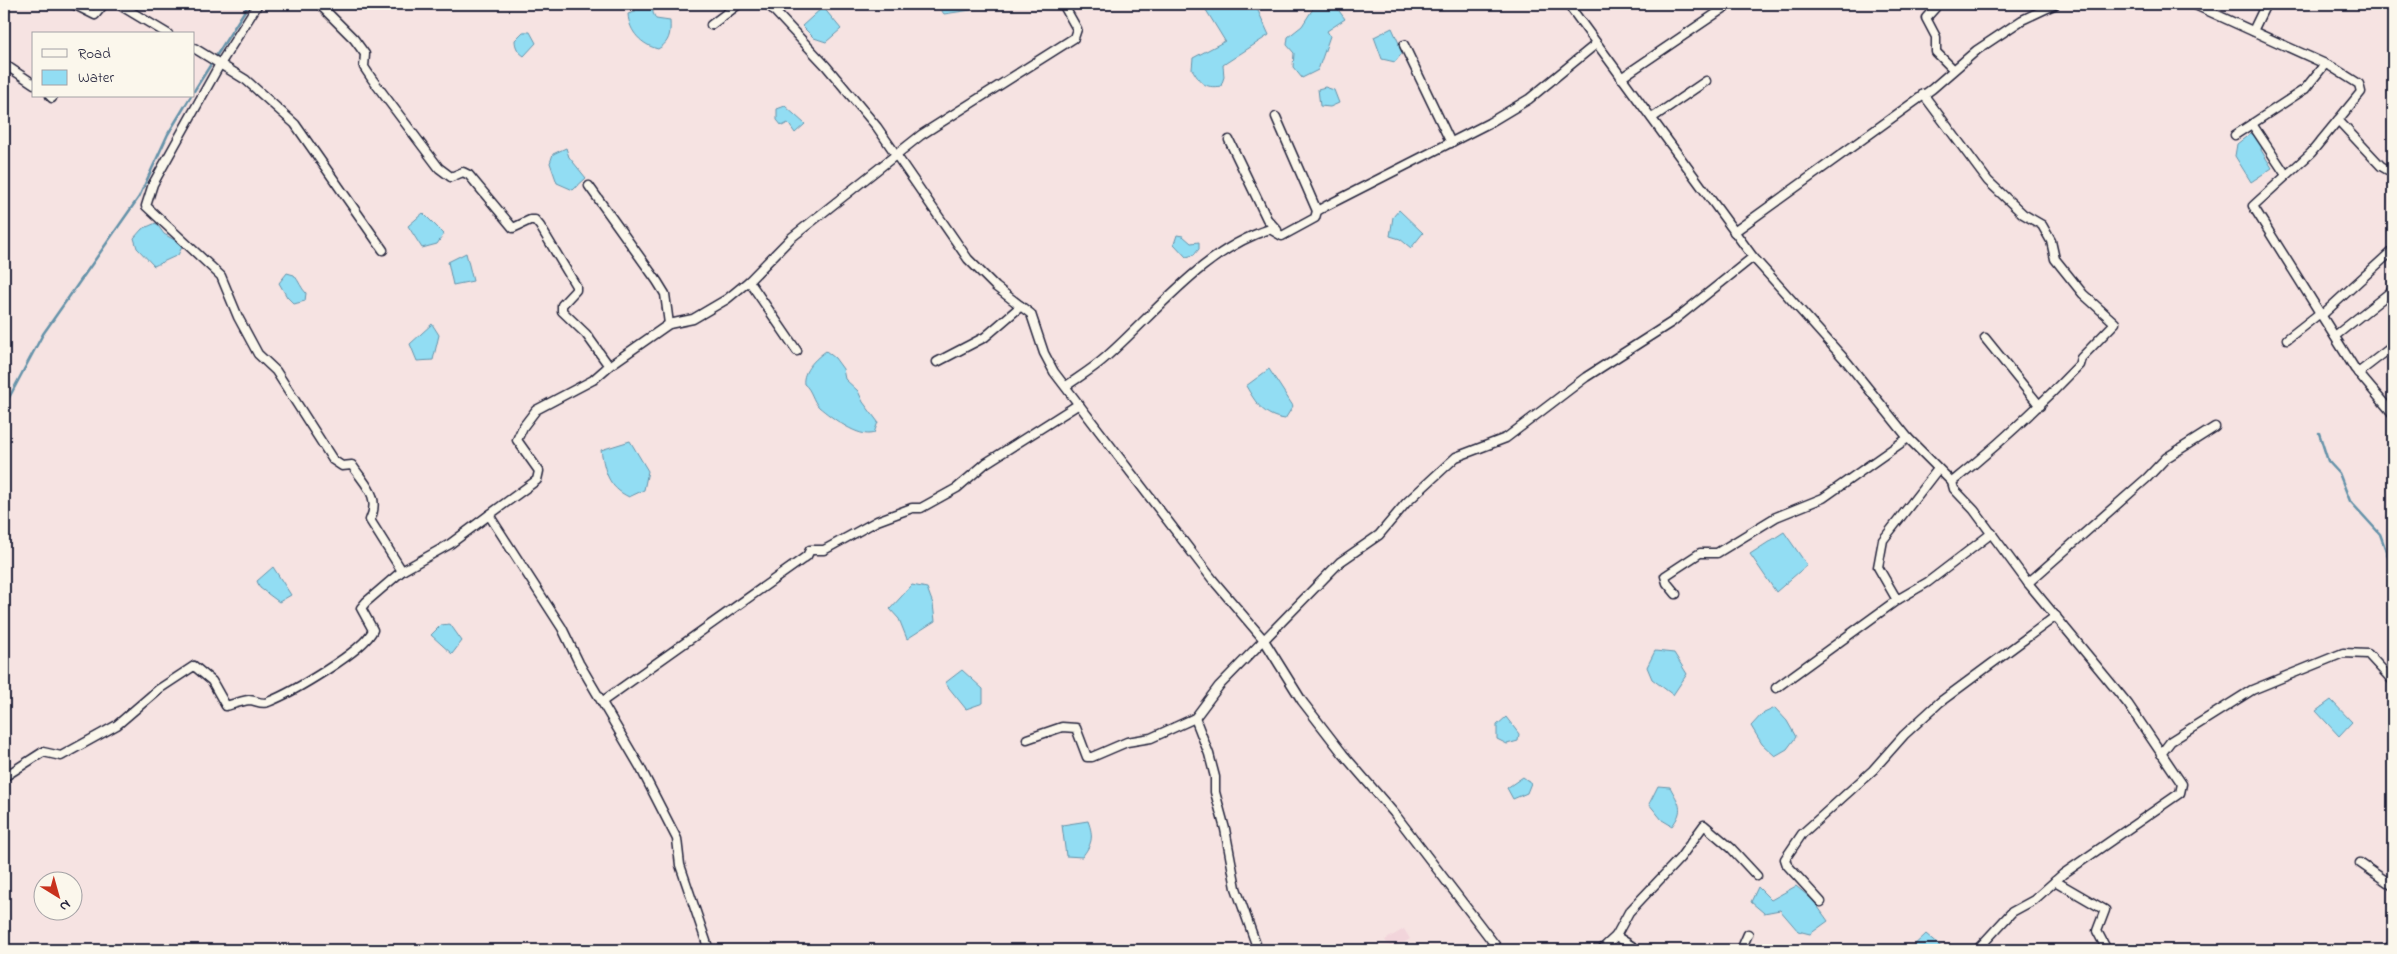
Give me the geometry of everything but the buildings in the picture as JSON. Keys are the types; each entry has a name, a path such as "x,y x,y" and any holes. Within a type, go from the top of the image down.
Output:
{"main road":[{"path":"2389,950 2393,947"}],"street":[{"path":"73,4 95,15 104,4"},
{"path":"118,4 165,32"},
{"path":"258,4 216,61 153,184 146,206 221,276 238,316 258,354 276,371 333,460 342,466 352,466 374,499 375,508 370,520 402,571"},
{"path":"319,4 354,39 365,54 364,67 439,168 451,177 463,172 469,175 513,228 530,220 535,220 540,226 576,286 576,290 562,305 562,311 586,334 609,366"},
{"path":"711,24 740,4"},
{"path":"768,4 826,66 898,155 968,259 996,287 1031,314 1044,353 1054,372 1213,580 1264,640 1302,701 1343,754 1394,813 1499,950"},
{"path":"4,777 43,752 61,756 116,725 159,689 194,666 212,681 226,706 249,700 265,703 343,659 370,638 373,630 361,608 402,571 450,544 537,480 540,471 518,440 527,421 536,410 593,380 609,366 669,324 693,319 727,299 749,281 791,238 921,136 1074,38 1077,29 1063,4"},
{"path":"1568,4 1753,257 1847,362 1908,438 1952,482 1954,489 1992,533 2028,583 2128,704 2182,784 2180,793 2055,881 2034,900 2012,912 1977,950"},
{"path":"1621,78 1730,4"},
{"path":"1933,4 1935,8 1926,18 1936,37 1936,52 1953,70"},
{"path":"1734,232 1932,89 1977,50 2022,20 2056,4"},
{"path":"2193,4 2325,64 2359,84 2361,92 2311,153 2253,206 2358,373 2393,414"},
{"path":"2253,31 2266,4"},
{"path":"1317,212 1451,143 1529,99 1596,44"},
{"path":"1404,45 1451,143"},
{"path":"195,49 246,80 295,124 383,250"},
{"path":"4,64 32,83"},
{"path":"2236,136 2305,89 2325,64"},
{"path":"1652,118 1706,81"},
{"path":"1923,94 1988,181 2023,214 2042,225 2051,241 2054,258 2084,294 2115,323 2081,358 2079,365 2040,406 1996,447 1952,482"},
{"path":"1276,117 1317,212 1315,218 1282,236"},
{"path":"2338,120 2381,166 2393,173"},
{"path":"2252,124 2286,175"},
{"path":"1228,140 1267,219 1282,236"},
{"path":"588,186 665,294 669,324"},
{"path":"1066,386 1106,357 1185,281 1221,254 1258,232 1270,229 1282,236"},
{"path":"2287,339 2321,314 2393,250"},
{"path":"1027,739 1062,727 1076,728 1087,757 1092,757 1127,742 1152,738 1195,718 1219,686 1340,562 1379,535 1406,503 1456,456 1506,438 1586,377 1672,322 1753,257"},
{"path":"749,281 797,351"},
{"path":"2335,336 2393,290"},
{"path":"937,362 985,337 1021,306"},
{"path":"1985,338 2040,406"},
{"path":"2358,373 2393,346"},
{"path":"603,701 807,556 810,550 824,550 877,521 912,508 921,508 957,488 986,463 1080,404"},
{"path":"2028,583 2166,458 2215,427"},
{"path":"1676,594 1667,583 1665,576 1700,553 1717,553 1776,517 1823,498 1908,438"},
{"path":"1897,600 1878,567 1884,540 1938,468"},
{"path":"489,515 514,556 544,598 603,701 677,839 680,865 709,950"},
{"path":"1776,688 1897,600 1928,582 1992,533"},
{"path":"1821,902 1787,865 1785,859 1802,834 1873,770 1904,735 1940,702 2056,616"},
{"path":"2161,754 2171,741 2252,690 2343,653 2368,654 2393,681"},
{"path":"1195,718 1209,754 1215,777 1215,792 1225,829 1236,888 1258,950"},
{"path":"1601,950 1616,936 1629,912 1680,858 1704,825 1732,848 1757,876"},
{"path":"2360,863 2393,886"},
{"path":"2055,881 2105,910 2097,931 2107,950"},
{"path":"1741,950 1748,934"},
{"path":"1616,936 1638,950"}],"shaded area":[{"path":"1404,929 1410,939 1392,950 1385,940"}],"water":[{"path":"634,4 653,4 653,13 656,19 670,21 668,38 665,44 658,49 637,37 631,27 628,14 635,12"},
{"path":"937,4 975,4 971,10 944,14"},
{"path":"1207,4 1255,4 1269,35 1223,65 1224,77 1221,86 1215,87 1203,84 1192,69 1193,58 1225,41 1206,10"},
{"path":"1316,4 1334,4 1345,19 1327,31 1330,36 1318,70 1302,78 1293,67 1294,53 1287,45 1288,37 1302,26"},
{"path":"823,7 841,29 826,42 814,38 802,26"},
{"path":"1392,28 1403,52 1395,62 1382,59 1374,37"},
{"path":"523,32 530,32 536,43 524,56 517,49 515,40"},
{"path":"1325,87 1334,90 1339,103 1330,107 1320,106 1318,89"},
{"path":"785,106 805,124 795,133 788,123 782,126 777,120 777,109"},
{"path":"2251,133 2262,143 2261,150 2272,168 2251,182 2235,156 2237,144"},
{"path":"566,148 569,157 586,178 573,190 557,183 550,163 553,154"},
{"path":"1399,210 1423,233 1411,248 1400,239 1390,236 1393,217"},
{"path":"423,213 444,234 437,244 422,248 408,226"},
{"path":"156,223 164,234 183,245 178,255 154,266 137,248 134,238 142,229"},
{"path":"1177,235 1183,236 1191,243 1199,242 1199,249 1194,255 1186,257 1174,244"},
{"path":"466,253 473,281 453,285 448,262"},
{"path":"287,273 294,275 306,293 305,301 294,304 287,297 279,283"},
{"path":"432,324 439,335 433,360 417,361 410,344"},
{"path":"826,351 835,358 843,369 845,379 858,391 863,402 878,422 874,433 861,433 838,421 819,407 804,384 807,370"},
{"path":"1269,369 1293,406 1285,419 1271,415 1261,408 1246,386"},
{"path":"630,441 648,471 644,490 629,497 616,489 612,484 604,465 601,450"},
{"path":"1784,532 1807,565 1776,592 1750,554"},
{"path":"273,567 291,595 279,602 260,588 257,581"},
{"path":"912,585 927,588 933,604 935,621 907,639 899,619 890,609"},
{"path":"450,624 462,641 452,654 431,635 441,625"},
{"path":"1655,651 1674,653 1687,674 1673,695 1652,679 1647,667"},
{"path":"962,670 983,689 983,703 966,709 945,683"},
{"path":"2331,700 2352,722 2339,736 2316,711"},
{"path":"1775,708 1787,721 1796,737 1787,749 1775,756 1762,744 1751,726 1762,714"},
{"path":"1506,717 1519,734 1518,741 1507,744 1497,739 1497,725"},
{"path":"1523,777 1531,783 1527,793 1513,799 1507,788"},
{"path":"1658,786 1670,787 1678,802 1678,815 1672,826 1662,820 1649,804"},
{"path":"1088,821 1091,840 1082,857 1066,856 1062,825"},
{"path":"1796,886 1813,900 1828,921 1810,934 1798,931 1780,910 1764,913 1751,902 1758,887 1771,900"},
{"path":"1926,934 1945,950 1909,950"}],"waterway":[{"path":"195,89 249,4"},
{"path":"4,407 43,334 139,197 168,134 190,98"},
{"path":"2319,433 2328,461 2339,473 2350,501 2380,534 2393,570"}]}
